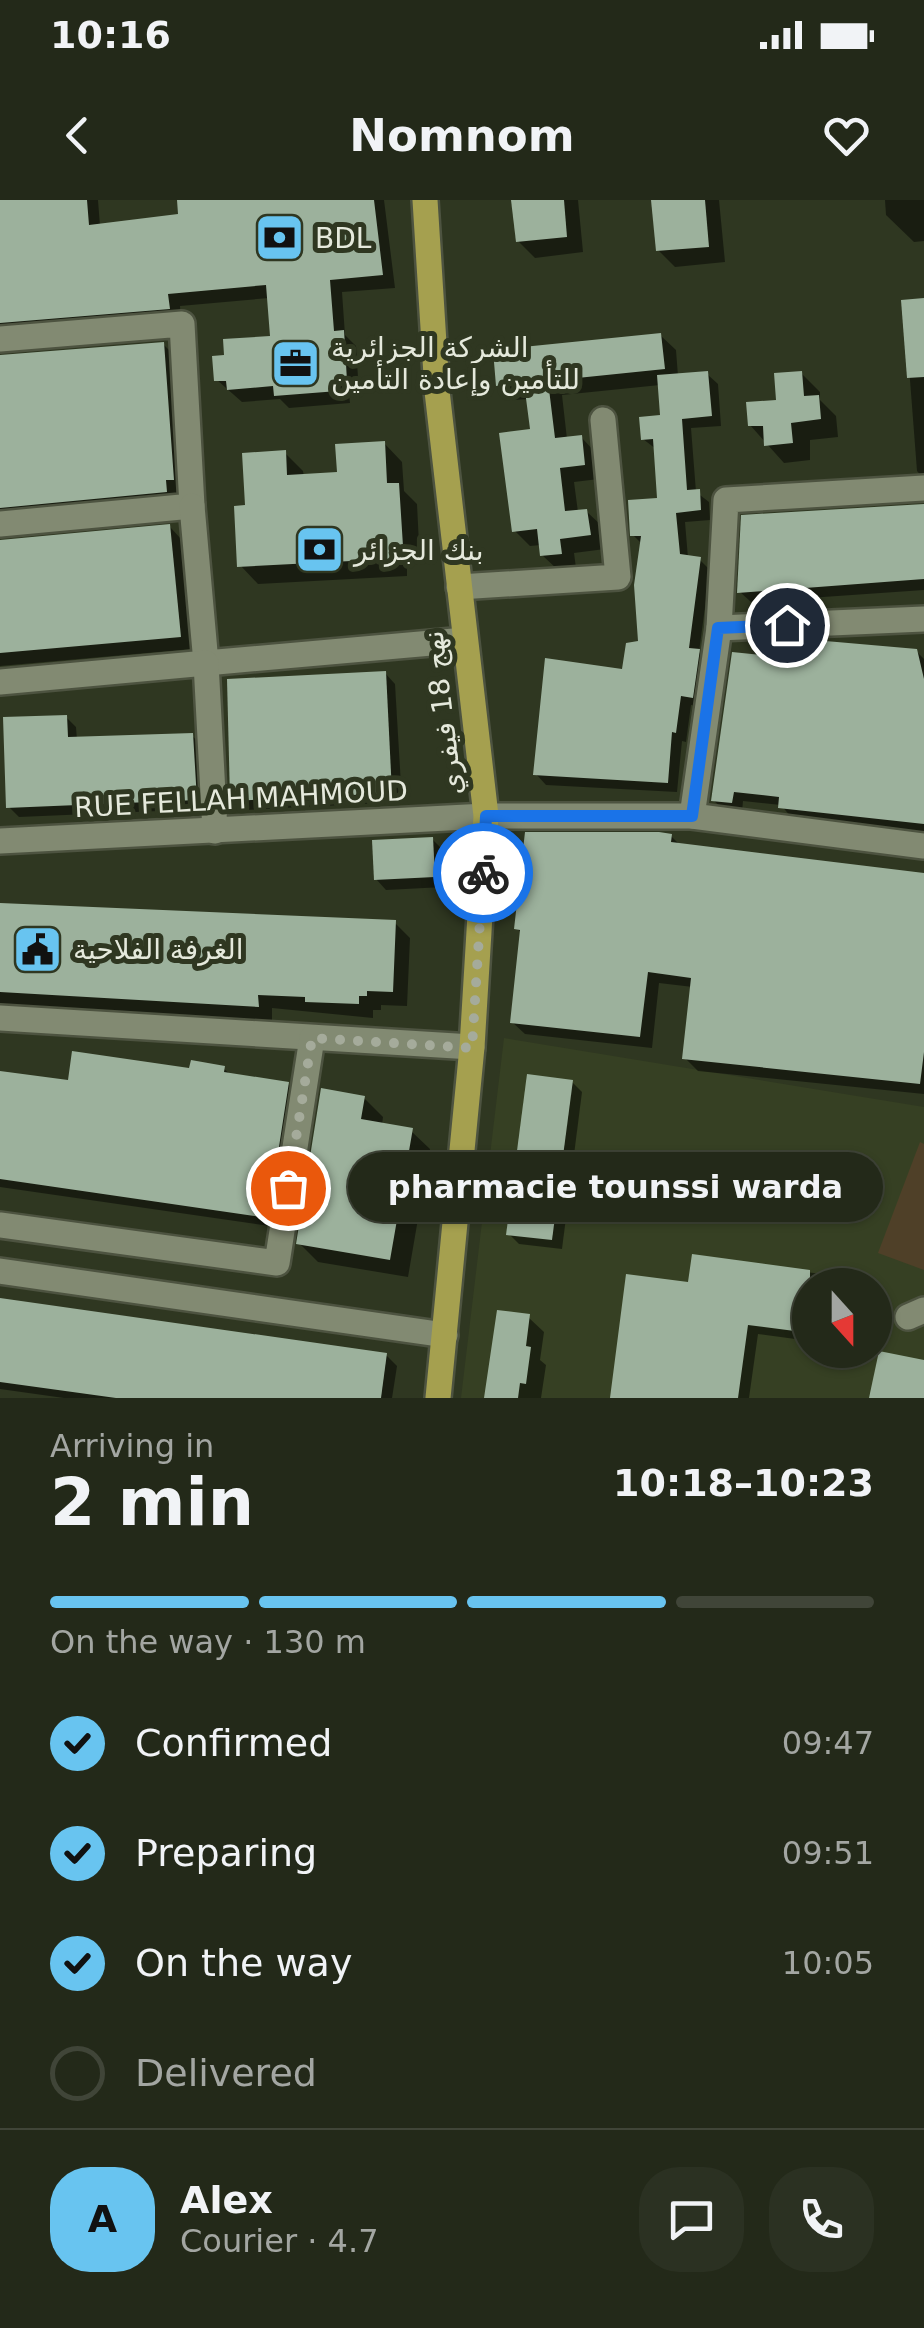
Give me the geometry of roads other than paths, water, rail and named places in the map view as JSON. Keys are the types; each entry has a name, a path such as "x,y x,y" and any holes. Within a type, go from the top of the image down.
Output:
{"main road":[{"name":"نهج 18 فيفري","path":"426,200 437,391 486,816 472,1048 438,1398"}],"street":[{"path":"0,340 182,324 215,832"},
{"path":"459,587 618,577 603,420"},
{"path":"692,816 718,628 726,500 924,488"},
{"path":"0,524 192,506"},
{"path":"718,628 924,618"},
{"path":"0,682 465,640"},
{"name":"RUE FELLAH MAHMOUD","path":"0,841 486,816 692,816 924,846"},
{"path":"0,1018 472,1048"},
{"path":"0,1226 277,1263 312,1038"},
{"path":"0,1271 445,1335"}],"place":[{"name":"BDL","path":"280,238"},
{"name":"الشركة الجزائرية للتأمين وإعادة التأمين","path":"296,363"},
{"name":"بنك الجزائر","path":"319,550"},
{"name":"الغرفة الفلاحية","path":"38,949"},
{"name":"pharmacie tounssi warda","path":"288,1188"}]}
